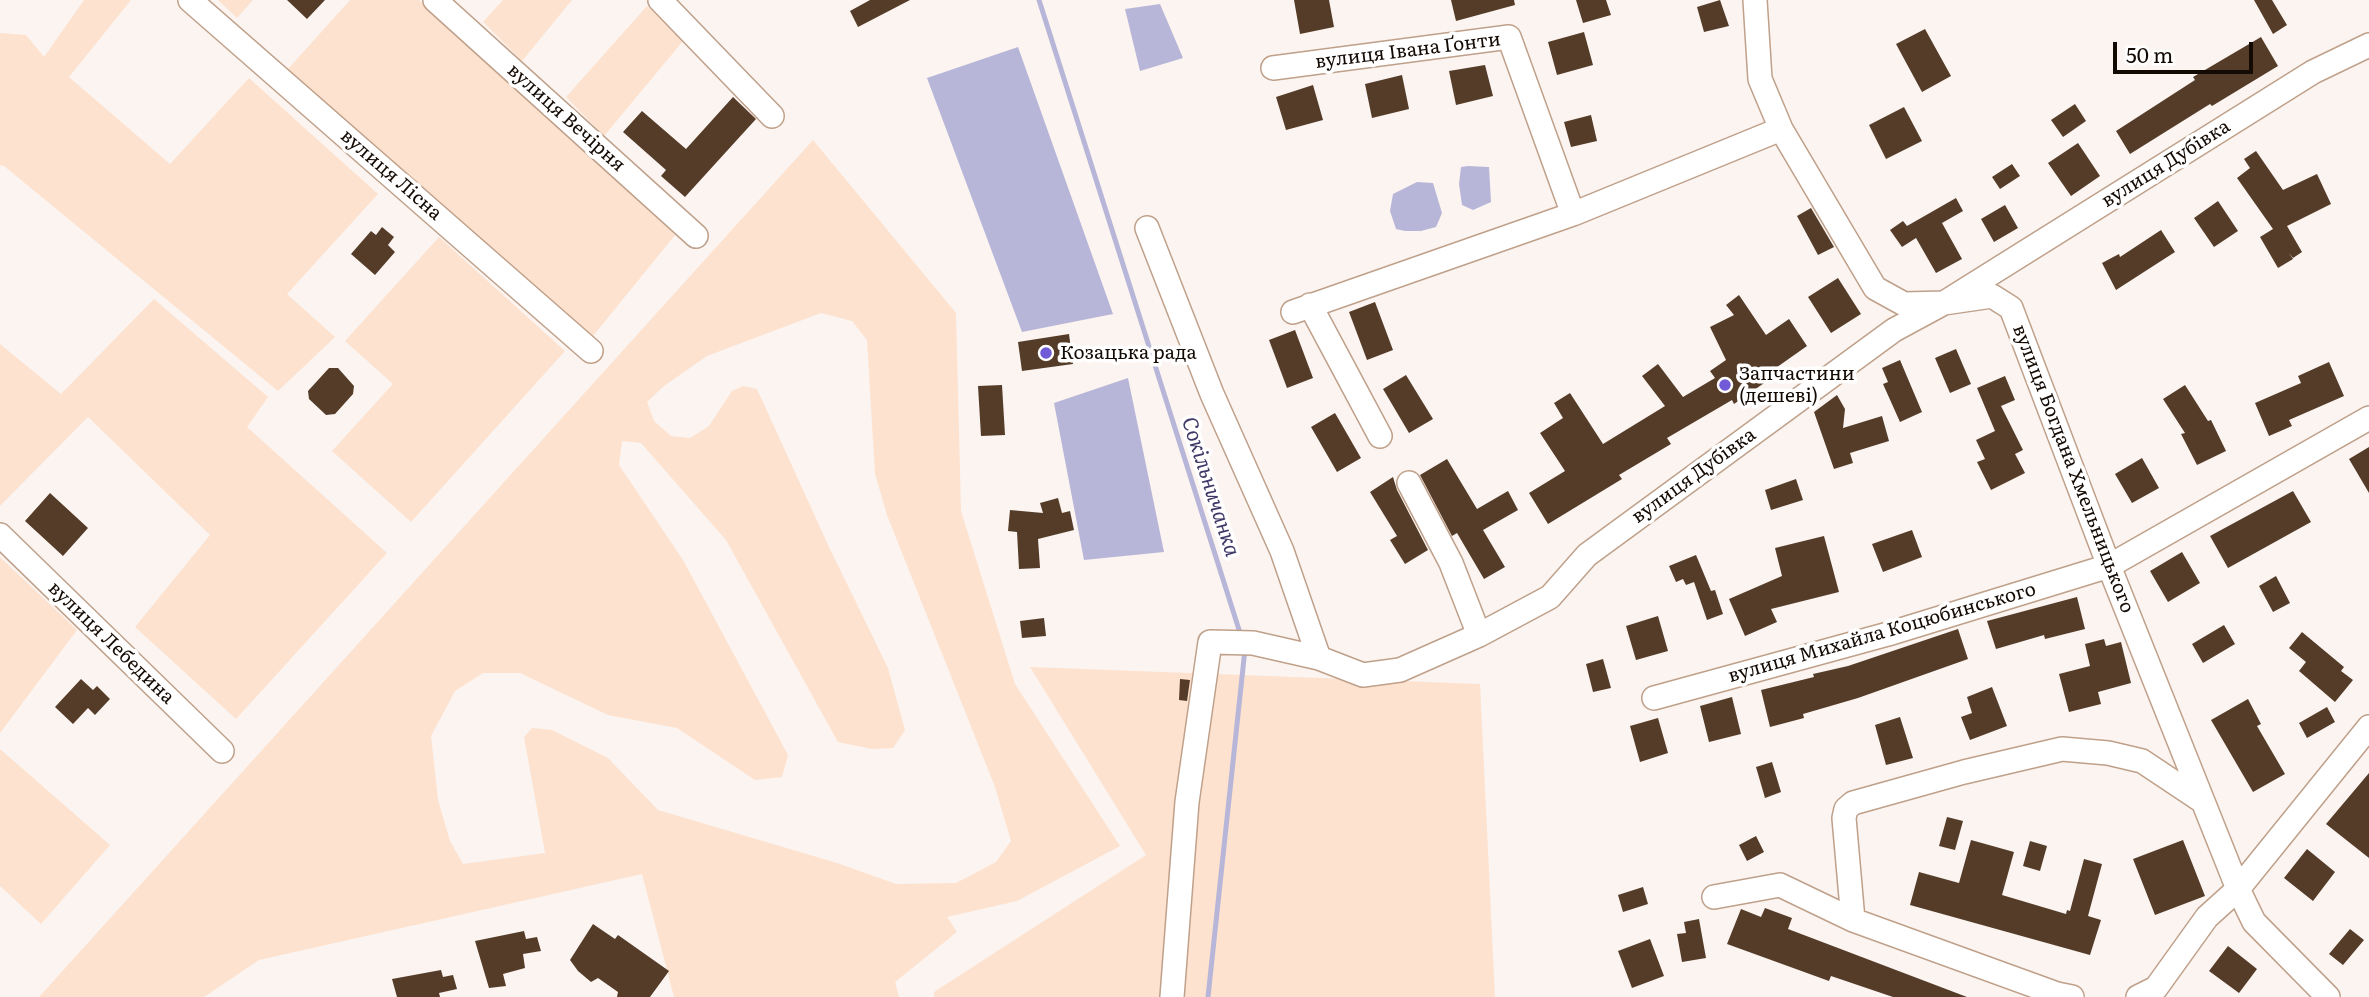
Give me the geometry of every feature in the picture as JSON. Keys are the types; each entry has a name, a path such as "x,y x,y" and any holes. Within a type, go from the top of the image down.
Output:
{"street":[{"name":"вулиця Лісна","path":"190,0 591,351"},
{"name":"вулиця Вечірня","path":"435,0 696,236"},
{"path":"660,0 772,116"},
{"name":"вулиця Богдана Хмельницького","path":"1755,0 1760,79 1781,129 1875,288 1904,304 1944,303 1992,296 2011,308 2109,566 2238,889 2254,922 2328,997"},
{"name":"вулиця Івана Ґонти","path":"1273,68 1509,37 1573,214"},
{"name":"вулиця Дубівка","path":"1172,997 1187,802 1210,642 1247,642 1319,658 1363,675 1400,670 1479,635 1550,597 1587,555 1894,330 1944,303 2313,72 2369,45"},
{"path":"1380,436 1302,309 1573,214 1781,129"},
{"path":"1147,228 1212,394 1282,551 1319,658"},
{"name":"вулиця Михайла Коцюбинського","path":"1654,698 1888,634 2109,566 2369,418"},
{"path":"1409,483 1451,563 1479,635"},
{"name":"вулиця Лебедина","path":"0,535 222,751"},
{"path":"2138,997 2156,988 2207,917 2238,889 2369,727"},
{"path":"1853,920 1844,818 1846,809 1853,803 1964,772 2062,749 2108,753 2143,761 2202,801"},
{"path":"1714,897 1780,885 1853,920 2057,994 2072,997"}],"shaded area":[{"path":"84,0 131,0 69,77 170,164 249,78 378,194 287,294 335,337 278,391 0,165 0,33 26,35 44,57"},
{"path":"218,0 253,0 237,18"},
{"path":"350,0 419,0 675,235 593,336 288,69"},
{"path":"503,0 572,0 522,61 483,22"},
{"path":"647,6 683,41 604,136 566,97"},
{"path":"813,140 956,313 961,511 1015,684 1120,846 1017,901 947,917 957,932 895,982 899,997 674,997 642,874 259,960 204,997 39,997","holes":["821,313 852,321 867,340 875,474 887,515 995,787 1011,841 996,862 956,883 896,884 837,863 658,810 608,758 552,730 532,728 524,737 545,853 463,864 450,841 438,800 431,736 455,691 483,673 520,673 608,715 677,728 755,780 782,777 788,755 683,560 619,465 622,441 641,443 726,540 838,742 872,749 893,748 905,730 888,668 757,389 743,386 732,391 709,426 690,438 671,436 654,421 647,402 664,386 707,356"]},
{"path":"439,237 565,351 411,522 332,451 393,384 345,341"},
{"path":"154,299 268,397 247,427 387,553 236,719 135,627 210,535 88,417 0,506 0,344 61,394"},
{"path":"0,557 77,630 0,733"},
{"path":"1030,667 1480,684 1495,997 934,997 934,992 1146,855"},
{"path":"0,749 110,845 41,924 0,886"}],"water":[{"path":"1160,4 1183,58 1140,71 1125,9"},
{"path":"1018,47 1113,314 1022,332 927,78"},
{"path":"1461,167 1489,167 1491,202 1473,210 1462,205 1459,184"},
{"path":"1417,182 1433,183 1442,213 1436,227 1421,231 1396,229 1390,211 1393,194"},
{"path":"1128,378 1164,552 1084,560 1054,403"}],"building":[{"path":"287,0 325,0 307,19"},
{"path":"870,0 910,0 858,27 850,11"},
{"path":"1294,0 1329,0 1334,27 1300,34"},
{"path":"1451,0 1514,0 1515,5 1456,21"},
{"path":"1576,0 1606,0 1611,15 1583,23"},
{"path":"1720,0 1729,26 1704,32 1697,7"},
{"path":"2254,0 2272,0 2287,25 2273,34"},
{"path":"1925,29 1951,76 1922,92 1896,44"},
{"path":"1584,32 1593,65 1557,75 1548,42"},
{"path":"2261,37 2278,66 2130,154 2116,131 2195,80 2193,77"},
{"path":"1485,65 1493,96 1456,105 1449,71"},
{"path":"1402,75 1409,109 1372,118 1365,84"},
{"path":"1313,85 1323,120 1286,130 1276,97"},
{"path":"733,97 756,119 685,197 661,176 666,170 623,132 642,111 686,149"},
{"path":"2075,104 2086,121 2063,137 2051,120"},
{"path":"1904,107 1922,141 1886,159 1869,125"},
{"path":"1591,115 1597,141 1571,147 1564,122"},
{"path":"2078,143 2100,176 2071,196 2048,163"},
{"path":"2256,151 2283,190 2317,174 2331,204 2287,226 2302,252 2293,258 2289,253 2293,259 2278,268 2260,237 2273,229 2237,178 2250,168 2244,159"},
{"path":"2012,164 2020,176 2000,189 1992,177"},
{"path":"1956,198 1963,211 1942,223 1962,259 1936,273 1916,238 1902,247 1890,230 1903,221 1907,226"},
{"path":"2218,201 2238,231 2214,247 2194,218"},
{"path":"2005,205 2018,228 1994,242 1981,219"},
{"path":"1811,208 1834,247 1818,255 1797,216"},
{"path":"382,227 394,237 388,245 395,252 375,275 351,254 371,231 376,235"},
{"path":"2161,230 2175,252 2116,290 2102,263 2119,254 2120,257"},
{"path":"1838,278 1861,314 1831,333 1808,297"},
{"path":"1739,295 1766,335 1789,319 1807,346 1763,377 1767,381 1734,404 1732,400 1667,438 1671,444 1619,475 1622,479 1548,524 1529,493 1565,471 1540,433 1563,418 1554,403 1570,393 1603,444 1665,406 1642,376 1658,364 1683,397 1715,378 1710,371 1726,360 1710,327 1734,315 1726,305"},
{"path":"1375,302 1393,350 1367,360 1349,312"},
{"path":"1295,330 1313,378 1287,388 1269,340"},
{"name":"Козацька рада","path":"1069,334 1073,364 1022,371 1018,342"},
{"path":"1956,349 1971,384 1950,393 1935,358"},
{"path":"1900,360 1922,412 1900,422 1883,384 1888,382 1882,368"},
{"path":"2329,362 2344,396 2289,420 2292,426 2269,436 2255,403 2301,383 2298,376"},
{"path":"329,368 338,368 354,386 353,394 335,414 326,415 309,399 308,391"},
{"path":"1406,375 1433,419 1409,433 1383,389"},
{"path":"2005,376 2015,400 2001,406 2023,450 2015,454 2025,473 1991,490 1977,462 1985,459 1976,440 1995,431 1977,388"},
{"path":"1002,385 1005,435 981,436 978,386"},
{"path":"2185,385 2208,421 2211,420 2226,451 2197,465 2181,434 2185,433 2163,399"},
{"path":"1837,395 1845,409 1843,428 1882,416 1889,441 1850,453 1853,463 1834,469 1814,412"},
{"path":"1335,413 1361,458 1337,472 1311,427"},
{"path":"2369,447 2369,493 2349,459"},
{"path":"2142,458 2159,488 2132,503 2115,474"},
{"path":"1447,459 1477,509 1508,491 1518,510 1483,530 1505,567 1484,579 1457,533 1452,536 1420,475"},
{"path":"1393,477 1428,550 1405,564 1390,540 1397,536 1370,492"},
{"path":"1796,479 1803,500 1771,510 1765,490"},
{"path":"2293,491 2311,522 2228,568 2210,536"},
{"path":"50,493 88,528 63,556 25,521"},
{"path":"1058,498 1062,513 1070,511 1074,530 1038,539 1040,568 1019,569 1017,532 1008,531 1010,510 1043,513 1040,503"},
{"path":"1912,530 1922,557 1883,572 1872,544"},
{"path":"1824,536 1839,592 1771,609 1777,622 1745,636 1729,599 1782,576 1775,548"},
{"path":"2182,552 2200,583 2168,602 2150,571"},
{"path":"1696,555 1711,591 1715,590 1723,614 1707,620 1694,582 1686,585 1683,579 1676,582 1669,566"},
{"path":"2276,576 2290,603 2273,612 2259,586"},
{"path":"2077,597 2085,629 2045,639 2044,635 1996,649 1987,621"},
{"path":"1658,616 1668,651 1636,660 1626,626"},
{"path":"1044,618 1046,636 1022,638 1020,621"},
{"path":"2224,625 2235,644 2203,663 2192,644"},
{"path":"1958,629 1968,659 1858,698 1803,714 1804,718 1770,727 1761,690 1814,677 1813,674 1848,666"},
{"path":"2302,632 2344,667 2341,671 2353,680 2335,702 2299,671 2306,662 2289,648"},
{"path":"2104,639 2106,646 2121,642 2131,683 2098,692 2101,704 2069,712 2059,674 2090,666 2085,644"},
{"path":"1603,659 1611,688 1593,692 1586,664"},
{"path":"81,679 93,690 97,686 110,699 95,715 88,708 73,724 55,707"},
{"path":"1180,679 1190,680 1187,701 1179,700"},
{"path":"1992,687 2007,726 1970,740 1961,717 1972,713 1967,697"},
{"path":"1732,697 1741,734 1709,742 1700,706"},
{"path":"2248,699 2261,724 2257,726 2285,774 2253,792 2211,720"},
{"path":"2327,707 2335,722 2307,738 2299,723"},
{"path":"1900,717 1913,758 1886,765 1875,725"},
{"path":"1658,718 1668,753 1640,762 1630,726"},
{"path":"1772,762 1781,792 1765,798 1756,767"},
{"path":"2369,773 2369,858 2326,824"},
{"path":"1947,817 1963,821 1955,850 1939,846"},
{"path":"1756,836 1764,852 1747,861 1739,845"},
{"path":"1971,840 2014,852 2002,895 2066,914 2067,910 2070,911 2084,859 2102,864 2088,916 2101,920 2090,955 1910,905 1919,872 1959,883"},
{"path":"2183,840 2205,896 2155,915 2133,859"},
{"path":"2030,841 2047,846 2040,871 2023,866"},
{"path":"2307,849 2335,872 2313,901 2284,878"},
{"path":"1643,887 1648,904 1623,912 1618,895"},
{"path":"1765,908 1792,918 1788,929 1967,997 1893,997 1831,976 1829,981 1727,944 1741,909 1761,917"},
{"path":"1699,919 1706,958 1682,962 1677,934 1686,933 1684,922"},
{"path":"593,924 615,939 618,935 669,971 650,997 617,997 618,992 598,978 591,982 578,971 570,960"},
{"path":"2350,929 2364,940 2343,965 2329,954"},
{"path":"524,931 526,939 537,937 541,951 523,954 525,968 503,974 506,986 489,988 475,941"},
{"path":"1650,939 1664,976 1632,988 1618,951"},
{"path":"2228,946 2257,969 2239,993 2209,971"},
{"path":"441,970 443,977 453,975 457,989 439,993 440,997 397,997 392,979"}],"waterway":[{"name":"Сокільничанка","path":"1039,0 1241,636"},
{"name":"Сокільничанка","path":"1208,997 1245,649"}],"place":[{"name":"Козацька рада","path":"1046,353"},
{"name":"Запчастини (дешеві)","path":"1725,385"}]}
